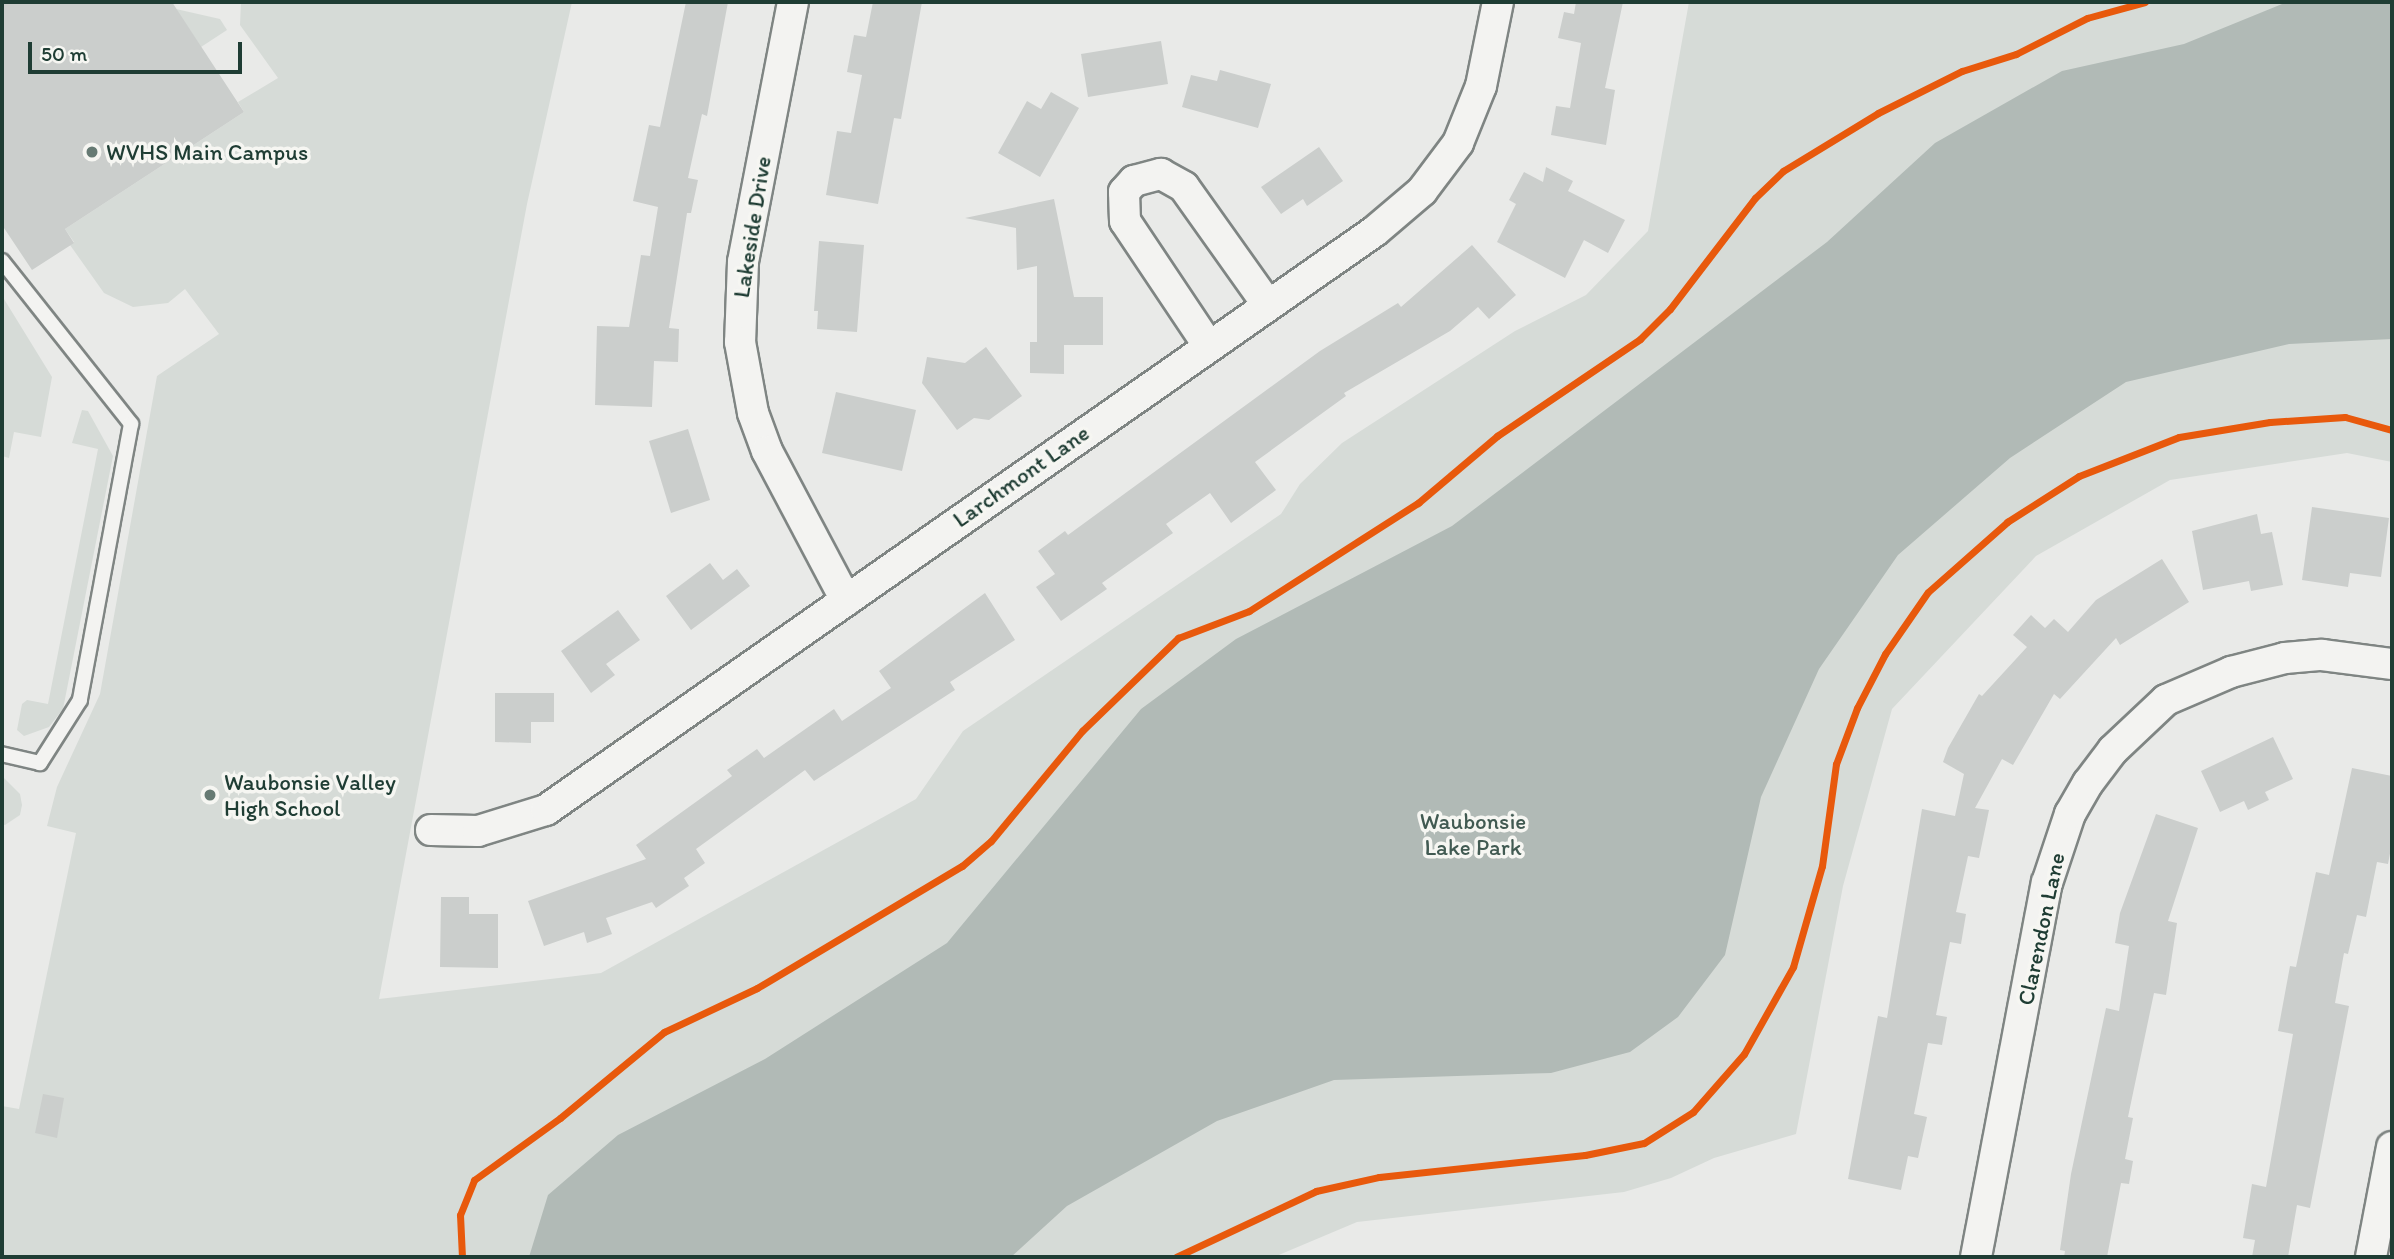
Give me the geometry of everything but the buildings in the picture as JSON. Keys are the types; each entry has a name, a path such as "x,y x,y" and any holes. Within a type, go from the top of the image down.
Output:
{"street":[{"name":"Lakeside Drive","path":"793,2 743,262 740,342 753,413 766,451 846,600"},
{"name":"Larchmont Lane","path":"431,830 478,831 546,810 1208,345 1375,231 1409,204 1446,162 1481,86 1498,2"},
{"path":"1208,345 1125,221 1124,192 1134,180 1161,174 1184,187 1267,304"},
{"name":"Clarendon Lane","path":"1976,1257 2047,883 2070,814 2088,783 2113,750 2166,700 2231,671 2285,658 2322,655 2392,663"},
{"path":"2371,1257 2392,1147"}],"lane":[{"path":"2,261 131,424 80,700 40,763 2,754"}],"green space":[{"name":"Waubonsie Lake Park","path":"241,2 572,2 527,204 379,999 601,973 916,799 963,731 1281,514 1300,484 1342,443 1515,331 1586,295 1648,231 1689,2 2392,2 2392,462 2347,453 2170,480 2036,556 1892,709 1843,886 1796,1134 1714,1158 1671,1178 1624,1192 1357,1222 1274,1257 2,1257 2,1106 19,1109 76,833 47,826 57,787 100,694 157,376 219,334 185,289 168,303 133,307 104,293 70,245 74,242 65,229 244,112 238,102 278,78 240,25"},
{"path":"176,9 220,19 227,30 201,47"},
{"path":"4,299 52,377 41,437 14,432 9,458 2,456"},
{"path":"82,410 88,411 113,456 63,709 49,727 24,736 17,730 22,704 27,700 48,704 98,449 72,443"},
{"path":"2,776 20,794 22,805 20,815 5,825 2,824"}],"shaded area":[{"path":"2287,2 2392,2 2392,339 2289,344 2126,382 2010,458 1898,555 1819,669 1761,797 1725,955 1678,1017 1630,1052 1551,1073 1334,1080 1217,1121 1067,1206 1011,1257 529,1257 548,1195 618,1135 765,1059 947,943 1141,709 1236,639 1452,526 1827,242 1935,143 2062,71 2184,44"}],"cycle path":[{"path":"462,1257 460,1215 474,1180 560,1118 664,1032 757,988 962,866 991,841 1082,731 1178,638 1249,611 1418,503 1497,436 1640,339 1670,309 1755,198 1783,171 1878,113 1962,71 2016,54 2087,18 2145,2"},
{"path":"1176,1257 1316,1191 1379,1177 1585,1155 1644,1143 1693,1112 1744,1054 1793,967 1822,866 1836,764 1857,708 1885,654 1928,592 2007,522 2079,476 2179,437 2270,422 2345,417 2392,430"}],"place":[{"name":"WVHS Main Campus","path":"92,152"},
{"name":"Waubonsie Valley High School","path":"210,795"}]}
